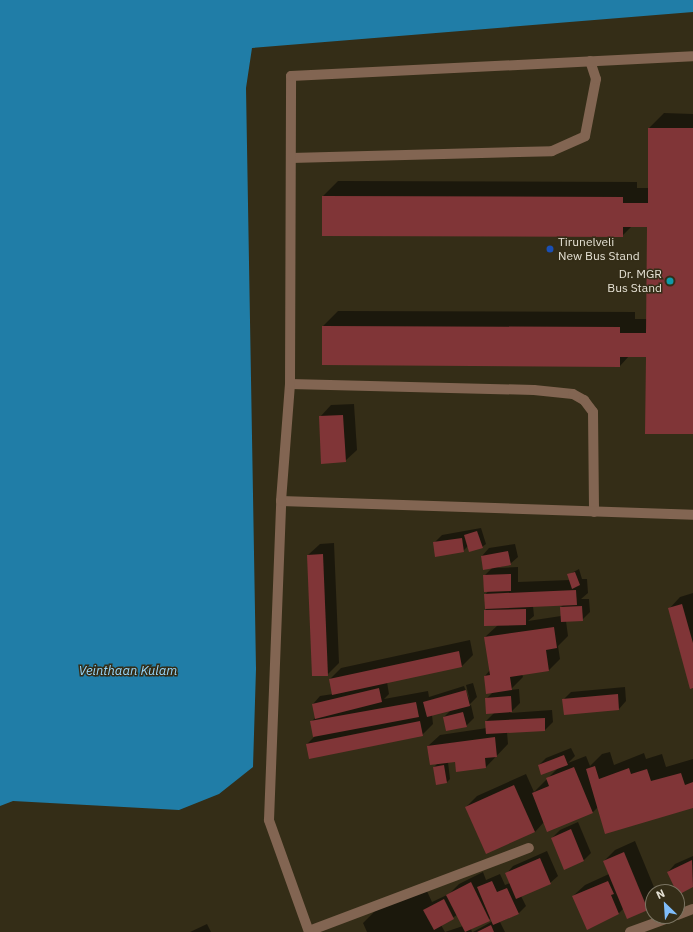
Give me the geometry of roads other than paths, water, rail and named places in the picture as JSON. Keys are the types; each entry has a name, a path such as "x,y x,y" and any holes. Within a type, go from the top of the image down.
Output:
{"street":[{"path":"529,848 309,931 269,820 281,501 290,384 291,76 693,56"},
{"path":"291,158 552,151 584,136 596,79 590,61"},
{"path":"290,384 534,390 573,394 584,400 593,412 594,512"},
{"path":"281,501 693,515"},
{"path":"630,932 652,924"}],"water":[{"name":"Veinthaan Kulam","path":"0,0 693,0 693,12 252,48 246,88 256,669 253,767 219,794 179,810 13,801 0,806"}],"place":[{"name":"Tirunelveli New Bus Stand","path":"550,249"},
{"name":"Dr. MGR Bus Stand","path":"670,281"}]}
